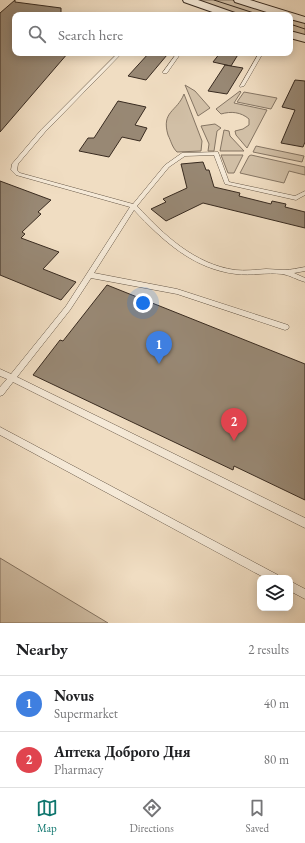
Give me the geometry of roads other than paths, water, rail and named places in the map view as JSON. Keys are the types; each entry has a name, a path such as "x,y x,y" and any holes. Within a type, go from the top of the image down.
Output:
{"street":[{"path":"188,0 222,12"},
{"path":"238,0 280,12"},
{"path":"293,35 305,39"}],"lane":[{"path":"117,56 43,131 15,164 14,170 18,174 134,206 150,224 189,257 210,266 236,272 282,272 305,269"},
{"path":"165,72 177,56"},
{"path":"242,86 259,56"},
{"path":"0,393 68,308 134,206 167,166 184,154 216,153 227,183 296,198 305,193"},
{"path":"282,272 305,280"},
{"path":"90,275 177,292 285,327"},
{"path":"0,372 305,523"},
{"path":"0,431 269,575"},
{"path":"293,588 305,594"}],"tram line":[{"path":"214,0 251,12"},
{"path":"293,25 305,29"}],"place":[{"name":"Novus","path":"159,364"},
{"name":"Аптека Доброго Дня","path":"234,441"}]}
